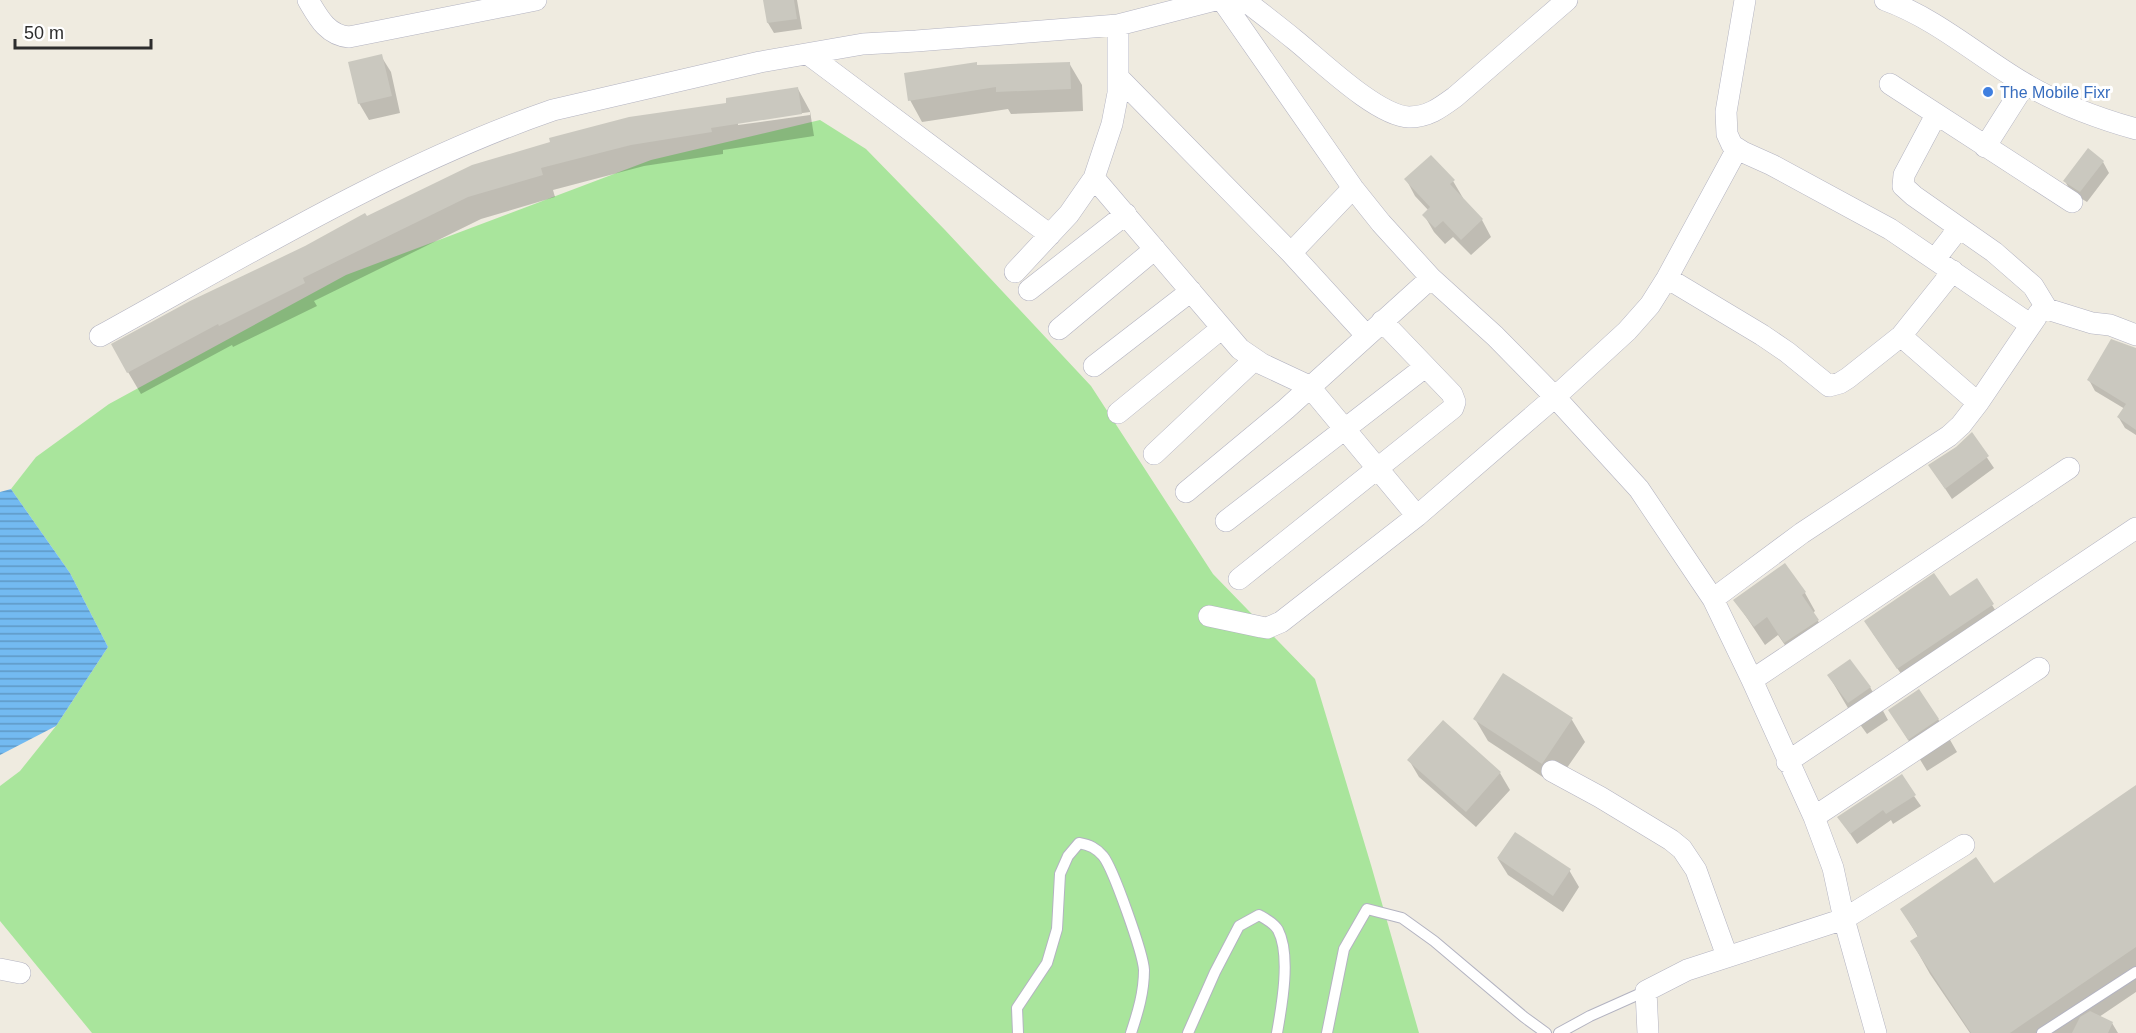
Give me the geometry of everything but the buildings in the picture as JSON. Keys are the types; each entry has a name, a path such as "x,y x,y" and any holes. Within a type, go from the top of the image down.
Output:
{"street":[{"path":"308,0 327,27 334,33 349,37 501,3 536,0"},
{"path":"100,336 324,213 406,171 521,121 585,101 760,62 863,44 1118,25 1215,0"},
{"path":"1222,0 1353,188 1396,242 1431,278 1495,336 1639,489 1713,599 1814,817 1833,868 1844,919 1876,1033"},
{"path":"1244,0 1367,98 1397,115 1408,117 1422,116 1436,111 1567,0"},
{"path":"1745,0 1726,112 1729,140 1737,149 1866,215 2031,325"},
{"path":"1885,0 1936,26 2025,84 2072,106 2136,129"},
{"path":"1015,272 1069,214 1095,178 1112,124 1118,93 1118,25"},
{"path":"808,54 1050,235"},
{"path":"1118,77 1291,253 1374,328 1425,367 1452,394 1455,402 1453,408 1239,579"},
{"path":"1890,84 2072,202"},
{"path":"1986,147 2025,84"},
{"path":"1936,115 1904,175 1903,186 1994,252 2026,279 2038,293 2047,309 2092,323 2110,325 2136,335"},
{"path":"1209,616 1260,627 1275,626 1417,516 1555,398 1627,331 1650,305 1737,149"},
{"path":"1095,178 1240,349 1254,360 1309,386 1417,516"},
{"path":"1291,253 1353,188"},
{"path":"1029,290 1126,214"},
{"path":"1667,278 1788,352 1828,386 1848,378 1901,336 1944,265 1959,228"},
{"path":"1059,328 1155,249"},
{"path":"1186,492 1286,409 1431,278"},
{"path":"1094,366 1191,291"},
{"path":"1713,599 1802,533 1949,436 1978,403 2039,313 2047,309"},
{"path":"1118,413 1222,328"},
{"path":"1901,336 1978,403"},
{"path":"1154,454 1254,360"},
{"path":"1227,521 1425,367"},
{"path":"1752,680 2069,468"},
{"path":"1787,762 2136,528"},
{"path":"1814,817 2039,668"},
{"path":"1552,771 1600,797 1682,849 1696,870 1727,956"},
{"path":"1648,1033 1646,991 1687,970 1844,919 1964,845"}],"lane":[{"path":"1018,1033 1017,1008 1047,963 1058,929 1060,874 1068,856 1079,843 1092,846 1104,857 1129,917 1144,966 1144,989 1131,1033"},
{"path":"1327,1033 1344,949 1367,909 1402,918 1434,941 1546,1033"},
{"path":"1188,1033 1215,972 1239,926 1259,915 1277,929 1285,960 1277,1033"},
{"path":"2042,1033 2136,972"},
{"path":"1559,1033 1590,1016 1646,991"}],"green space":[{"path":"820,120 866,149 1091,386 1213,574 1315,679 1419,1033 92,1033 0,921 0,786 20,771 56,726 108,647 70,573 11,489 36,457 109,404 346,275 651,160"}],"water":[{"path":"11,489 70,573 108,647 56,726 0,755 0,492"}],"place":[{"name":"The Mobile Fixr","path":"1988,92"}]}
